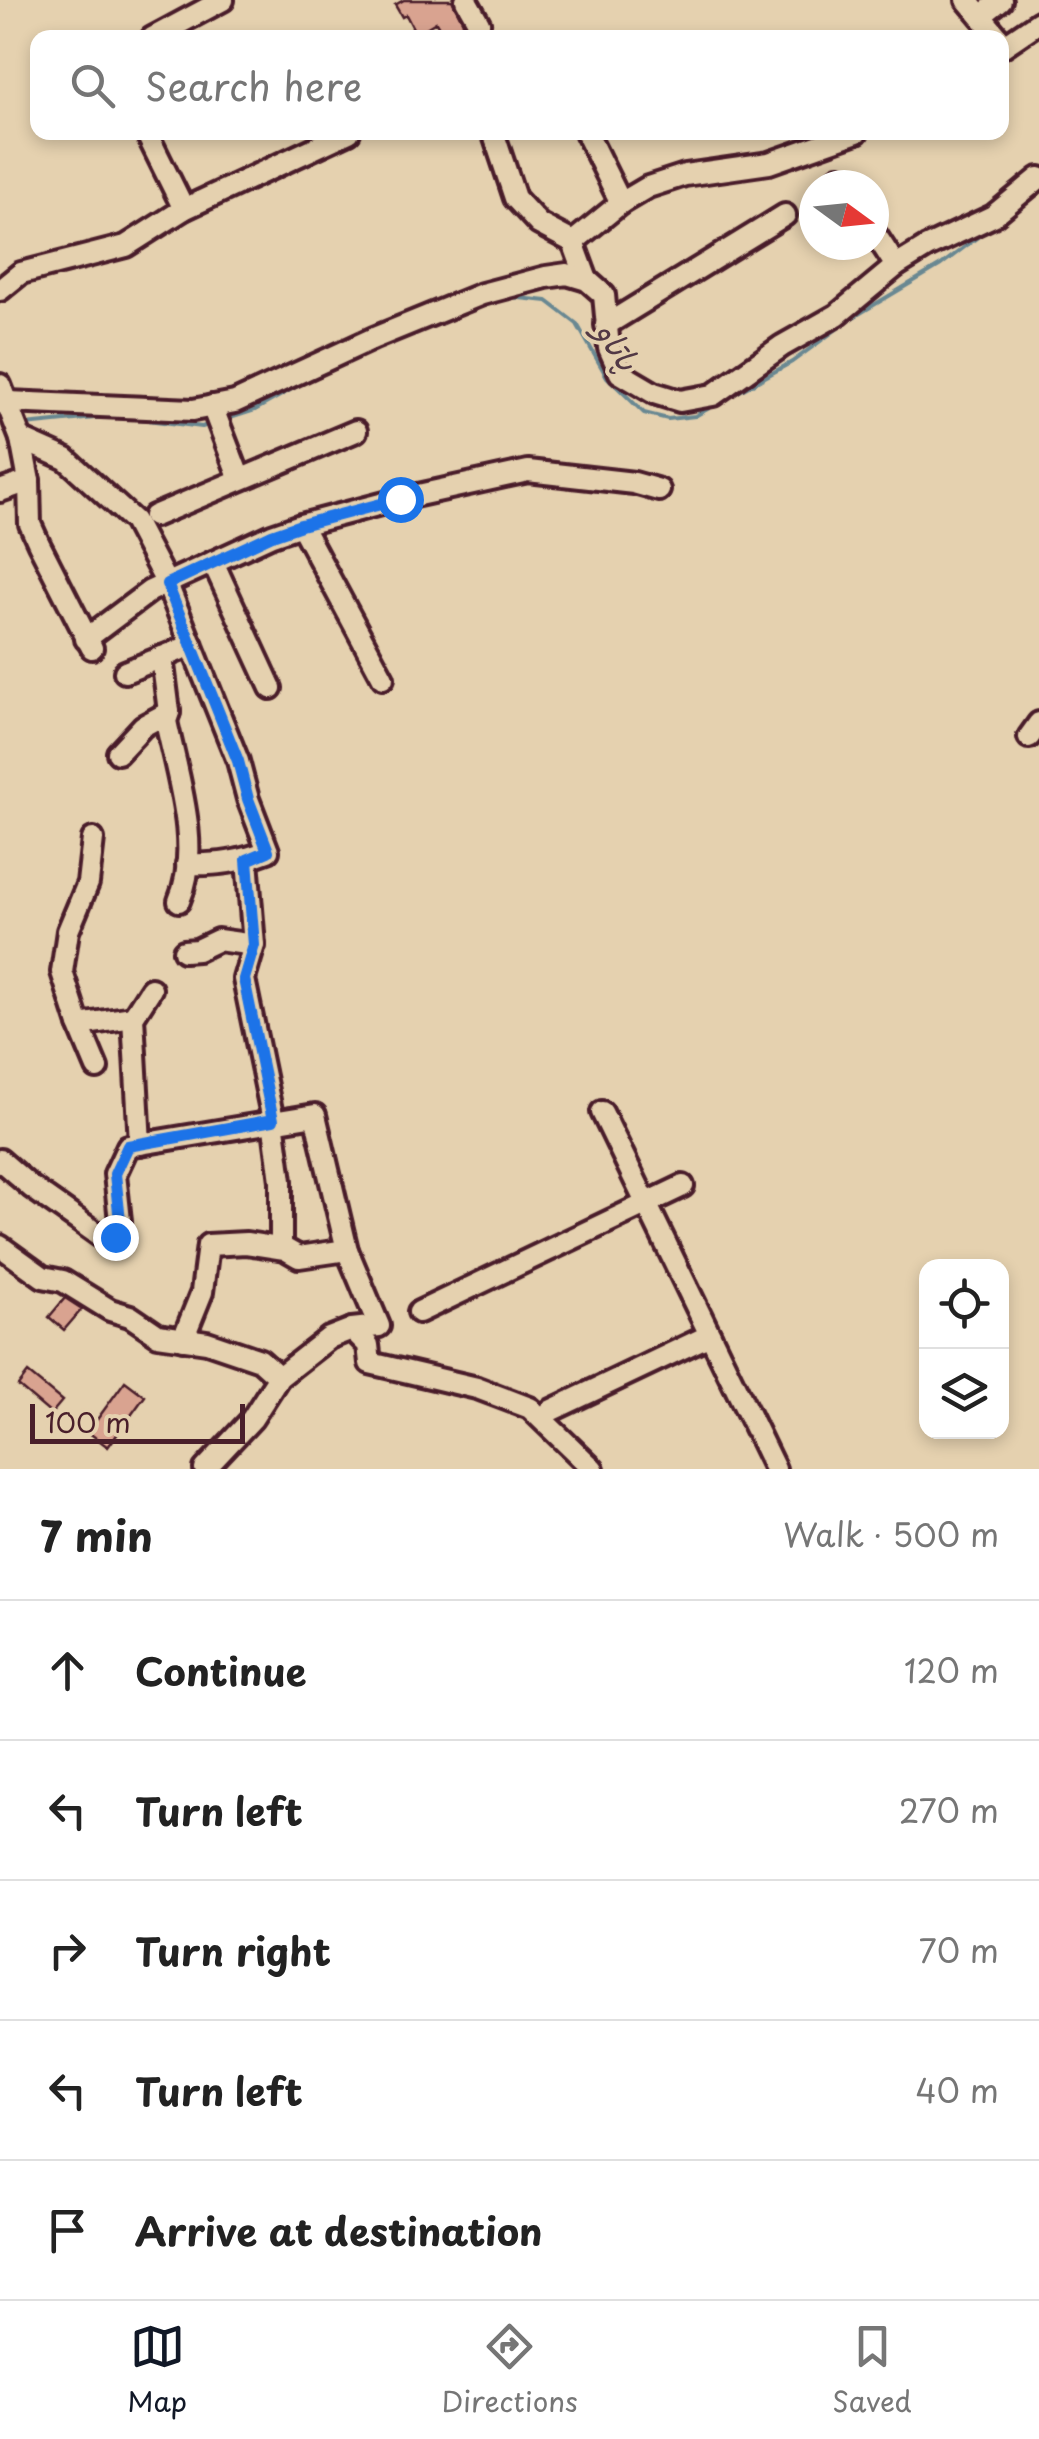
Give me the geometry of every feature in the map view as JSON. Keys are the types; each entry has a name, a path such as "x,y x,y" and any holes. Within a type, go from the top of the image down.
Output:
{"street":[{"path":"167,30 224,0"},
{"path":"466,0 478,23 474,30"},
{"path":"992,30 974,8 1001,0"},
{"path":"1009,38 1039,22"},
{"path":"150,140 184,209"},
{"path":"0,290 21,274 126,246 184,209 332,140"},
{"path":"496,140 516,198 538,224 573,242 586,280"},
{"path":"590,140 622,203"},
{"path":"573,242 648,187 685,176 768,163 833,140"},
{"path":"659,490 634,482 528,471 301,525 150,590 89,644 30,524 29,481 21,439 3,397 193,410 235,402 482,294 546,276 568,274 586,280 604,295 609,348 620,373 654,393 680,401 713,395 782,346 837,315 896,266 993,216 1039,178"},
{"path":"606,325 784,214"},
{"path":"889,255 896,266"},
{"path":"212,406 240,479"},
{"path":"154,516 356,432"},
{"path":"21,439 66,459 134,522 167,584 238,761 268,851 222,865 187,864"},
{"path":"0,491 29,481"},
{"path":"301,525 383,678"},
{"path":"213,562 272,688"},
{"path":"125,672 192,646"},
{"path":"162,658 169,712 166,721 186,813 187,864 179,902"},
{"path":"118,753 143,726 169,712"},
{"path":"93,839 88,883 68,931 62,972 97,1068"},
{"path":"247,860 254,945 244,979 273,1120 280,1180 281,1248"},
{"path":"184,951 197,950 218,940 254,945"},
{"path":"140,1144 133,1017 150,989"},
{"path":"79,1024 133,1017"},
{"path":"602,1112 773,1468"},
{"path":"0,1160 106,1240 115,1237 120,1221 115,1174 128,1146 315,1115 347,1250 379,1326 352,1329 328,1338 279,1377 252,1420 205,1469"},
{"path":"419,1312 683,1186"},
{"path":"183,1340 202,1292 208,1245 246,1243 281,1248 299,1257 347,1250"},
{"path":"0,1246 43,1277 63,1281 158,1335 207,1342 260,1360 279,1377"},
{"path":"352,1329 368,1345 370,1363 478,1388 530,1408 593,1469"},
{"path":"550,1411 710,1335"}],"building":[{"path":"404,0 452,0 463,22 460,30 441,30 436,22 414,30 395,5"},
{"path":"65,1298 82,1309 64,1330 49,1317"},
{"path":"28,1373 62,1401 51,1414 18,1386"},
{"path":"125,1381 145,1396 108,1447 88,1432"}],"waterway":[{"name":"پاتاو","path":"459,314 510,297 547,301 577,324 607,377 644,413 668,419 695,416 792,362 852,318 941,265 987,230"},
{"name":"پاتاو","path":"227,419 255,410 381,346"},
{"name":"پاتاو","path":"25,425 115,416"},
{"name":"پاتاو","path":"124,417 202,427 213,423"}],"route":[{"path":"115,1237 120,1221 115,1174 128,1146 273,1120 244,979 254,945 247,860 268,851 238,761 167,584 272,535 400,499"}]}
